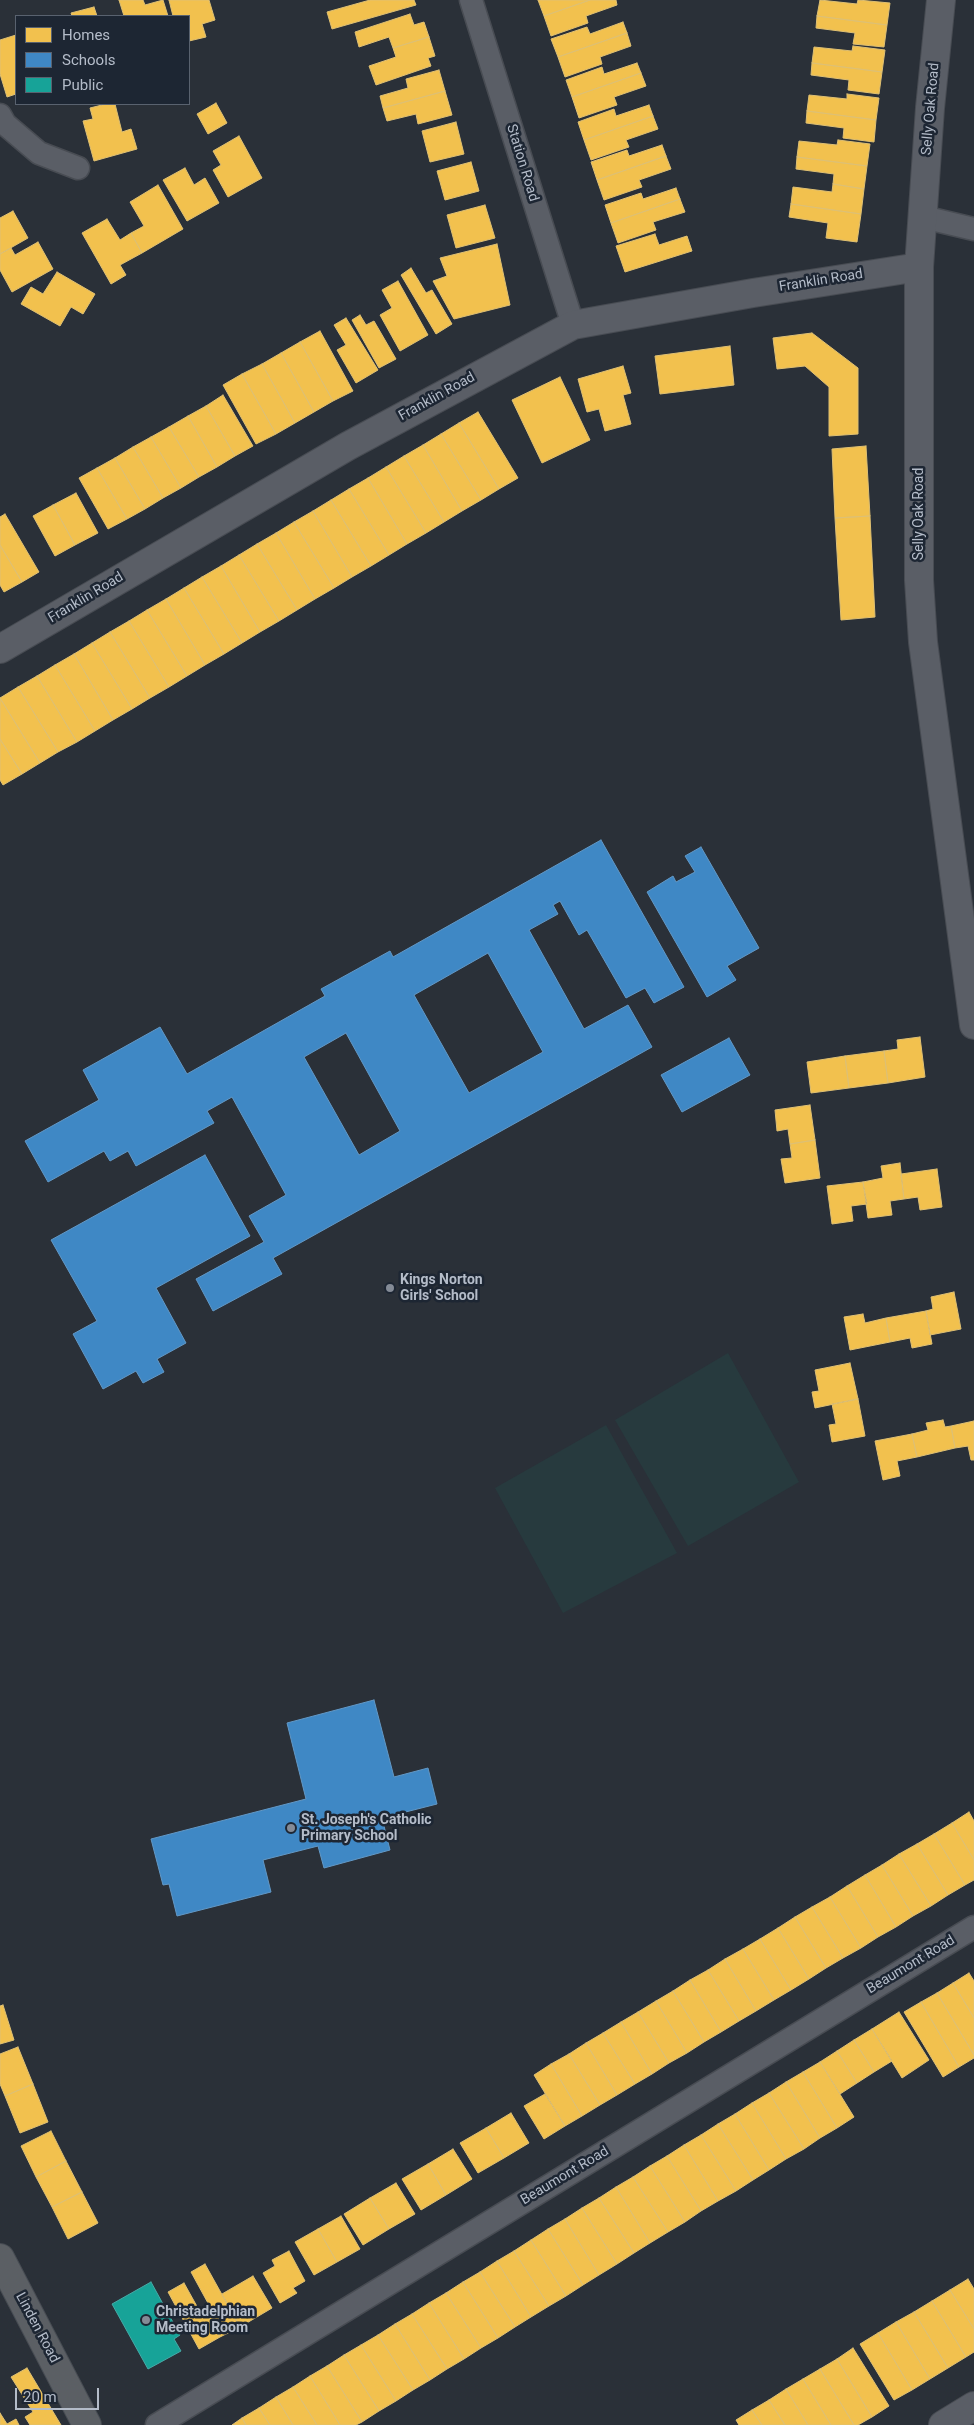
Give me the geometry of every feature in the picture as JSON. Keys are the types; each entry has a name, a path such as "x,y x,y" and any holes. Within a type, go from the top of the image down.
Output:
{"highway":[{"name":"Linden Road","path":"0,2258 87,2425"}],"street":[{"name":"Station Road","path":"471,0 573,325"},
{"name":"Selly Oak Road","path":"941,0 930,108 924,217 919,267 920,589 924,642 974,1025"},
{"path":"0,115 5,124 39,153 78,168"},
{"path":"924,217 974,228"},
{"name":"Franklin Road","path":"0,649 348,446 573,325 753,292 919,267"},
{"name":"Beaumont Road","path":"157,2425 974,1927"},
{"path":"943,2425 974,2406"}],"green space":[{"path":"728,1353 799,1482 688,1546 615,1420"},
{"path":"606,1425 677,1553 563,1613 495,1488"}],"building: Homes":[{"path":"119,0 143,0 145,5 163,0 168,15 124,15"},
{"path":"169,0 209,0 215,20 202,24 206,37 190,41 190,15 173,15"},
{"path":"370,0 414,0 416,5 332,29 327,12"},
{"path":"538,0 590,0 544,16"},
{"path":"590,0 616,0 617,5 586,16 588,23 551,36 544,16"},
{"path":"820,0 857,4 858,0 890,3 887,25 817,16"},
{"path":"94,7 97,15 72,15 71,13"},
{"path":"410,14 414,25 424,22 429,37 393,48 389,37 359,47 355,32"},
{"path":"817,16 887,25 884,47 853,44 855,33 816,28"},
{"path":"623,22 627,33 558,57 551,39 587,27 590,34"},
{"path":"627,33 631,46 600,57 602,64 565,77 558,57"},
{"path":"15,35 15,94 7,97 0,74 0,40"},
{"path":"429,37 435,56 428,58 431,66 376,85 369,66 396,57 393,48"},
{"path":"853,46 885,50 882,72 812,63 814,47 852,51"},
{"path":"637,63 641,73 572,97 566,80 602,67 604,74"},
{"path":"812,63 882,72 879,94 848,90 849,80 811,75"},
{"path":"439,70 445,91 383,108 380,96 408,88 406,79"},
{"path":"641,73 646,86 614,97 617,105 579,118 572,97"},
{"path":"445,91 452,115 418,124 416,114 387,121 383,108"},
{"path":"847,94 879,98 876,120 807,111 809,95 847,99"},
{"path":"216,103 227,123 208,134 197,114"},
{"path":"102,105 115,105 122,132 131,129 137,149 94,161 83,121 93,119 90,108"},
{"path":"649,105 653,116 584,140 578,122 614,109 616,116"},
{"path":"807,111 876,120 874,142 843,138 844,128 806,123"},
{"path":"653,116 658,129 626,140 629,147 591,160 584,140"},
{"path":"456,122 464,154 430,162 422,131"},
{"path":"239,136 262,178 228,197 213,170 221,165 213,151"},
{"path":"838,140 870,144 867,166 797,157 799,141 837,145"},
{"path":"662,145 666,156 597,180 591,162 627,150 629,156"},
{"path":"666,156 671,169 639,180 642,187 604,200 597,180"},
{"path":"797,157 867,166 864,189 833,184 834,174 796,169"},
{"path":"471,162 479,191 445,200 437,171"},
{"path":"185,168 194,185 205,178 219,203 187,221 163,180"},
{"path":"833,184 864,189 861,214 791,204 793,187 832,192"},
{"path":"158,185 183,229 142,253 131,233 144,226 130,202"},
{"path":"676,188 680,199 611,223 605,205 641,193 643,199"},
{"path":"680,199 685,212 653,222 656,230 618,243 611,223"},
{"path":"791,204 861,214 857,242 826,238 828,223 789,217"},
{"path":"485,205 495,238 456,248 447,215"},
{"path":"13,211 28,238 0,254 0,218"},
{"path":"107,219 120,240 131,233 142,253 120,265 126,275 111,284 82,233"},
{"path":"655,234 659,245 687,236 692,251 625,272 616,246"},
{"path":"38,242 53,269 12,292 0,270 0,254 11,248 15,255"},
{"path":"497,244 510,305 454,319 433,281 447,276 440,258"},
{"path":"411,268 426,293 432,290 452,324 436,334 401,275"},
{"path":"57,272 95,294 83,314 71,307 60,326 21,304 31,287 43,294"},
{"path":"398,281 428,335 400,351 380,315 392,308 382,290"},
{"path":"360,315 366,325 374,321 396,359 379,368 352,320"},
{"path":"346,318 378,370 356,383 337,350 346,345 334,325"},
{"path":"320,331 353,391 333,401 300,342"},
{"path":"812,333 858,368 858,434 829,436 829,387 805,366 777,369 773,338"},
{"path":"300,342 333,401 314,412 281,353"},
{"path":"730,346 734,385 660,394 655,356"},
{"path":"281,353 314,412 295,423 262,364"},
{"path":"262,364 295,423 276,434 242,374"},
{"path":"623,366 631,393 623,395 631,424 605,431 599,409 587,412 578,379"},
{"path":"242,374 276,434 256,444 223,385"},
{"path":"560,377 590,440 542,463 512,400"},
{"path":"223,395 253,446 235,456 206,406"},
{"path":"206,406 235,456 217,467 188,416"},
{"path":"478,412 518,478 499,489 459,423"},
{"path":"188,416 217,467 199,477 169,427"},
{"path":"459,423 499,489 481,500 441,434"},
{"path":"169,427 199,477 181,488 151,437"},
{"path":"441,434 481,500 462,511 423,445"},
{"path":"151,437 181,488 163,498 133,447"},
{"path":"423,445 462,511 444,522 404,456"},
{"path":"866,446 870,516 835,518 832,449"},
{"path":"133,447 163,498 145,509 115,458"},
{"path":"404,456 444,522 426,533 386,467"},
{"path":"115,458 145,509 127,519 97,468"},
{"path":"386,467 426,533 407,544 368,478"},
{"path":"97,468 127,519 108,529 79,478"},
{"path":"368,478 407,544 389,555 349,489"},
{"path":"349,489 389,555 371,566 331,500"},
{"path":"76,493 98,533 75,545 53,505"},
{"path":"331,500 371,566 352,577 313,511"},
{"path":"53,505 75,545 55,556 33,516"},
{"path":"313,511 352,577 334,588 294,522"},
{"path":"5,514 39,572 22,582 0,545 0,517"},
{"path":"870,516 875,617 841,620 835,518"},
{"path":"294,522 334,588 315,599 276,533"},
{"path":"276,533 315,599 297,610 257,544"},
{"path":"257,544 297,610 279,621 239,555"},
{"path":"0,545 22,582 4,592 0,585"},
{"path":"239,555 279,621 260,632 221,566"},
{"path":"221,566 260,632 242,643 202,577"},
{"path":"202,577 242,643 224,654 184,588"},
{"path":"184,588 224,654 205,665 166,599"},
{"path":"166,599 205,665 187,676 147,610"},
{"path":"147,610 187,676 169,687 129,621"},
{"path":"129,621 169,687 150,698 110,632"},
{"path":"110,632 150,698 132,709 92,643"},
{"path":"92,643 132,709 113,720 74,654"},
{"path":"74,654 113,720 95,731 55,665"},
{"path":"55,665 95,731 77,742 37,676"},
{"path":"37,676 77,742 58,752 18,687"},
{"path":"18,687 58,752 40,763 0,698"},
{"path":"0,698 40,763 22,774 0,739"},
{"path":"0,739 22,774 3,785 0,780"},
{"path":"920,1037 925,1077 888,1083 884,1051 898,1049 897,1040"},
{"path":"884,1051 888,1083 849,1088 845,1056"},
{"path":"845,1056 849,1088 811,1093 807,1062"},
{"path":"810,1105 815,1140 790,1144 788,1129 777,1131 775,1110"},
{"path":"815,1140 820,1178 785,1183 781,1159 792,1158 790,1144"},
{"path":"900,1163 904,1199 890,1201 892,1215 868,1218 863,1182 883,1178 881,1166"},
{"path":"937,1169 942,1207 920,1210 918,1197 904,1199 901,1174"},
{"path":"863,1182 867,1204 851,1206 853,1221 832,1224 827,1186"},
{"path":"954,1292 961,1329 930,1335 926,1311 933,1309 931,1297"},
{"path":"926,1311 932,1344 912,1348 910,1338 890,1342 886,1318"},
{"path":"863,1314 865,1323 886,1318 890,1342 850,1350 844,1317"},
{"path":"850,1363 858,1399 815,1408 812,1392 819,1391 815,1370"},
{"path":"858,1399 865,1436 832,1442 829,1425 836,1424 832,1404"},
{"path":"943,1420 945,1427 951,1426 955,1448 917,1457 912,1434 928,1430 926,1423"},
{"path":"974,1421 974,1460 971,1460 968,1446 955,1448 951,1426"},
{"path":"912,1434 917,1457 897,1461 900,1476 883,1480 875,1441"},
{"path":"969,1812 974,1821 974,1860 952,1823"},
{"path":"952,1823 974,1860 974,1880 965,1885 934,1834"},
{"path":"934,1834 965,1885 948,1895 917,1844"},
{"path":"917,1844 948,1895 931,1906 899,1854"},
{"path":"899,1854 931,1906 913,1916 882,1865"},
{"path":"882,1865 913,1916 896,1927 865,1875"},
{"path":"865,1875 896,1927 878,1937 847,1886"},
{"path":"847,1886 878,1937 861,1948 830,1897"},
{"path":"830,1897 861,1948 843,1958 812,1907"},
{"path":"812,1907 843,1958 826,1968 795,1917"},
{"path":"795,1917 826,1968 809,1979 778,1928"},
{"path":"778,1928 809,1979 791,1990 760,1939"},
{"path":"760,1939 791,1990 774,2000 743,1949"},
{"path":"743,1949 774,2000 756,2011 725,1959"},
{"path":"725,1959 756,2011 739,2021 708,1970"},
{"path":"708,1970 739,2021 721,2032 690,1980"},
{"path":"969,1973 974,1981 974,2018 953,1983"},
{"path":"690,1980 721,2032 704,2042 673,1991"},
{"path":"953,1983 974,2018 974,2055 937,1993"},
{"path":"673,1991 704,2042 687,2053 656,2001"},
{"path":"937,1993 974,2055 974,2058 959,2067 921,2002"},
{"path":"656,2001 687,2053 669,2063 638,2012"},
{"path":"921,2002 959,2067 943,2077 904,2012"},
{"path":"3,2005 14,2040 0,2044 0,2006"},
{"path":"638,2012 669,2063 652,2074 621,2022"},
{"path":"899,2012 929,2060 902,2078 872,2029"},
{"path":"621,2022 652,2074 635,2084 603,2033"},
{"path":"872,2029 892,2061 874,2072 854,2040"},
{"path":"603,2033 635,2084 617,2095 586,2043"},
{"path":"854,2040 874,2072 857,2083 837,2051"},
{"path":"586,2043 617,2095 600,2105 569,2054"},
{"path":"18,2047 33,2084 5,2096 0,2084 0,2054"},
{"path":"837,2051 857,2083 840,2094 820,2062"},
{"path":"569,2054 600,2105 582,2116 551,2064"},
{"path":"820,2062 854,2117 837,2128 803,2072"},
{"path":"551,2064 582,2116 565,2126 534,2075"},
{"path":"803,2072 837,2128 820,2138 786,2082"},
{"path":"786,2082 820,2138 804,2149 769,2093"},
{"path":"33,2084 48,2122 20,2133 5,2096"},
{"path":"769,2093 804,2149 786,2159 752,2103"},
{"path":"545,2094 565,2126 544,2139 524,2106"},
{"path":"752,2103 786,2159 769,2170 735,2114"},
{"path":"511,2113 529,2143 504,2158 486,2128"},
{"path":"735,2114 769,2170 753,2180 718,2124"},
{"path":"718,2124 753,2180 736,2191 701,2135"},
{"path":"486,2128 504,2158 478,2173 460,2143"},
{"path":"51,2131 66,2161 36,2177 21,2146"},
{"path":"701,2135 736,2191 718,2201 684,2145"},
{"path":"684,2145 718,2201 701,2211 667,2156"},
{"path":"453,2149 472,2179 446,2195 428,2164"},
{"path":"667,2156 701,2211 685,2222 650,2166"},
{"path":"66,2161 82,2192 52,2207 36,2177"},
{"path":"428,2164 446,2195 421,2210 402,2179"},
{"path":"650,2166 685,2222 668,2232 633,2177"},
{"path":"633,2177 668,2232 650,2243 616,2187"},
{"path":"396,2183 415,2214 389,2229 370,2198"},
{"path":"616,2187 650,2243 634,2253 599,2198"},
{"path":"82,2192 98,2223 68,2239 52,2207"},
{"path":"370,2198 389,2229 363,2245 344,2214"},
{"path":"599,2198 634,2253 617,2264 582,2208"},
{"path":"582,2208 617,2264 599,2275 565,2219"},
{"path":"341,2216 360,2249 337,2262 318,2229"},
{"path":"565,2219 599,2275 583,2285 548,2229"},
{"path":"318,2229 337,2262 314,2275 295,2242"},
{"path":"548,2229 583,2285 566,2296 531,2240"},
{"path":"531,2240 566,2296 549,2306 514,2251"},
{"path":"289,2251 305,2281 293,2288 297,2293 280,2303 263,2273 275,2266 272,2260"},
{"path":"514,2251 549,2306 531,2317 497,2261"},
{"path":"497,2261 531,2317 515,2327 480,2272"},
{"path":"205,2264 240,2327 220,2337 204,2308 209,2305 191,2272"},
{"path":"480,2272 515,2327 498,2338 463,2282"},
{"path":"253,2276 272,2308 240,2327 222,2294"},
{"path":"968,2279 974,2289 974,2329 950,2290"},
{"path":"463,2282 498,2338 481,2348 446,2293"},
{"path":"184,2283 199,2310 204,2308 220,2337 199,2349 168,2292"},
{"path":"950,2290 974,2329 974,2352 966,2357 932,2301"},
{"path":"446,2293 481,2348 464,2359 429,2303"},
{"path":"932,2301 966,2357 948,2368 914,2312"},
{"path":"429,2303 464,2359 447,2369 412,2314"},
{"path":"914,2312 948,2368 930,2379 896,2322"},
{"path":"412,2314 447,2369 430,2380 395,2324"},
{"path":"896,2322 930,2379 912,2390 878,2333"},
{"path":"395,2324 430,2380 413,2390 378,2335"},
{"path":"878,2333 912,2390 894,2400 860,2344"},
{"path":"378,2335 413,2390 396,2401 361,2345"},
{"path":"361,2345 396,2401 379,2411 344,2355"},
{"path":"853,2348 889,2406 872,2417 837,2359"},
{"path":"344,2355 379,2411 362,2422 327,2366"},
{"path":"837,2359 872,2417 858,2425 854,2425 820,2369"},
{"path":"327,2366 362,2422 356,2425 340,2425 310,2376"},
{"path":"27,2368 61,2425 30,2425 25,2417 33,2412 11,2377"},
{"path":"820,2369 854,2425 831,2425 803,2379"},
{"path":"310,2376 340,2425 317,2425 293,2387"},
{"path":"803,2379 831,2425 808,2425 786,2389"},
{"path":"293,2387 317,2425 293,2425 276,2397"},
{"path":"786,2389 808,2425 785,2425 769,2400"},
{"path":"276,2397 293,2425 270,2425 259,2408"},
{"path":"769,2400 785,2425 762,2425 752,2410"},
{"path":"259,2408 270,2425 246,2425 242,2418"},
{"path":"752,2410 762,2425 739,2425 736,2420"},
{"path":"0,2413 7,2424 16,2419 19,2425 0,2425"},
{"path":"242,2418 246,2425 232,2425"}],"building: Schools":[{"path":"601,840 684,987 654,1003 645,988 626,998 587,930 579,935 560,901 553,905 558,914 529,930 584,1029 628,1005 652,1047 273,1258 282,1274 213,1311 196,1279 264,1242 249,1216 286,1195 232,1097 207,1111 214,1123 136,1166 128,1151 110,1161 104,1151 48,1182 25,1141 99,1100 83,1070 160,1027 187,1074 325,996 321,989 390,951 393,957","holes":["488,953 543,1052 469,1093 414,995","346,1033 400,1131 359,1155 304,1057"]},
{"path":"701,847 759,948 727,966 736,980 707,997 647,892 673,876 676,882 695,872 685,856"},
{"path":"729,1038 750,1075 682,1112 661,1075"},
{"path":"205,1155 250,1236 156,1288 186,1343 157,1359 164,1372 143,1383 136,1371 103,1389 73,1334 97,1321 51,1240"},
{"path":"374,1700 394,1777 428,1768 437,1804 382,1818 390,1850 324,1868 318,1846 263,1860 271,1892 177,1916 169,1884 163,1885 151,1839 306,1799 287,1723"}],"building: Public":[{"name":"Christadelphian Meeting Room","path":"151,2282 180,2335 174,2339 181,2351 148,2369 112,2304"}],"place":[{"name":"Kings Norton Girls' School","path":"390,1288"},
{"name":"St. Joseph's Catholic Primary School","path":"291,1828"},
{"name":"Christadelphian Meeting Room","path":"146,2320"}]}
